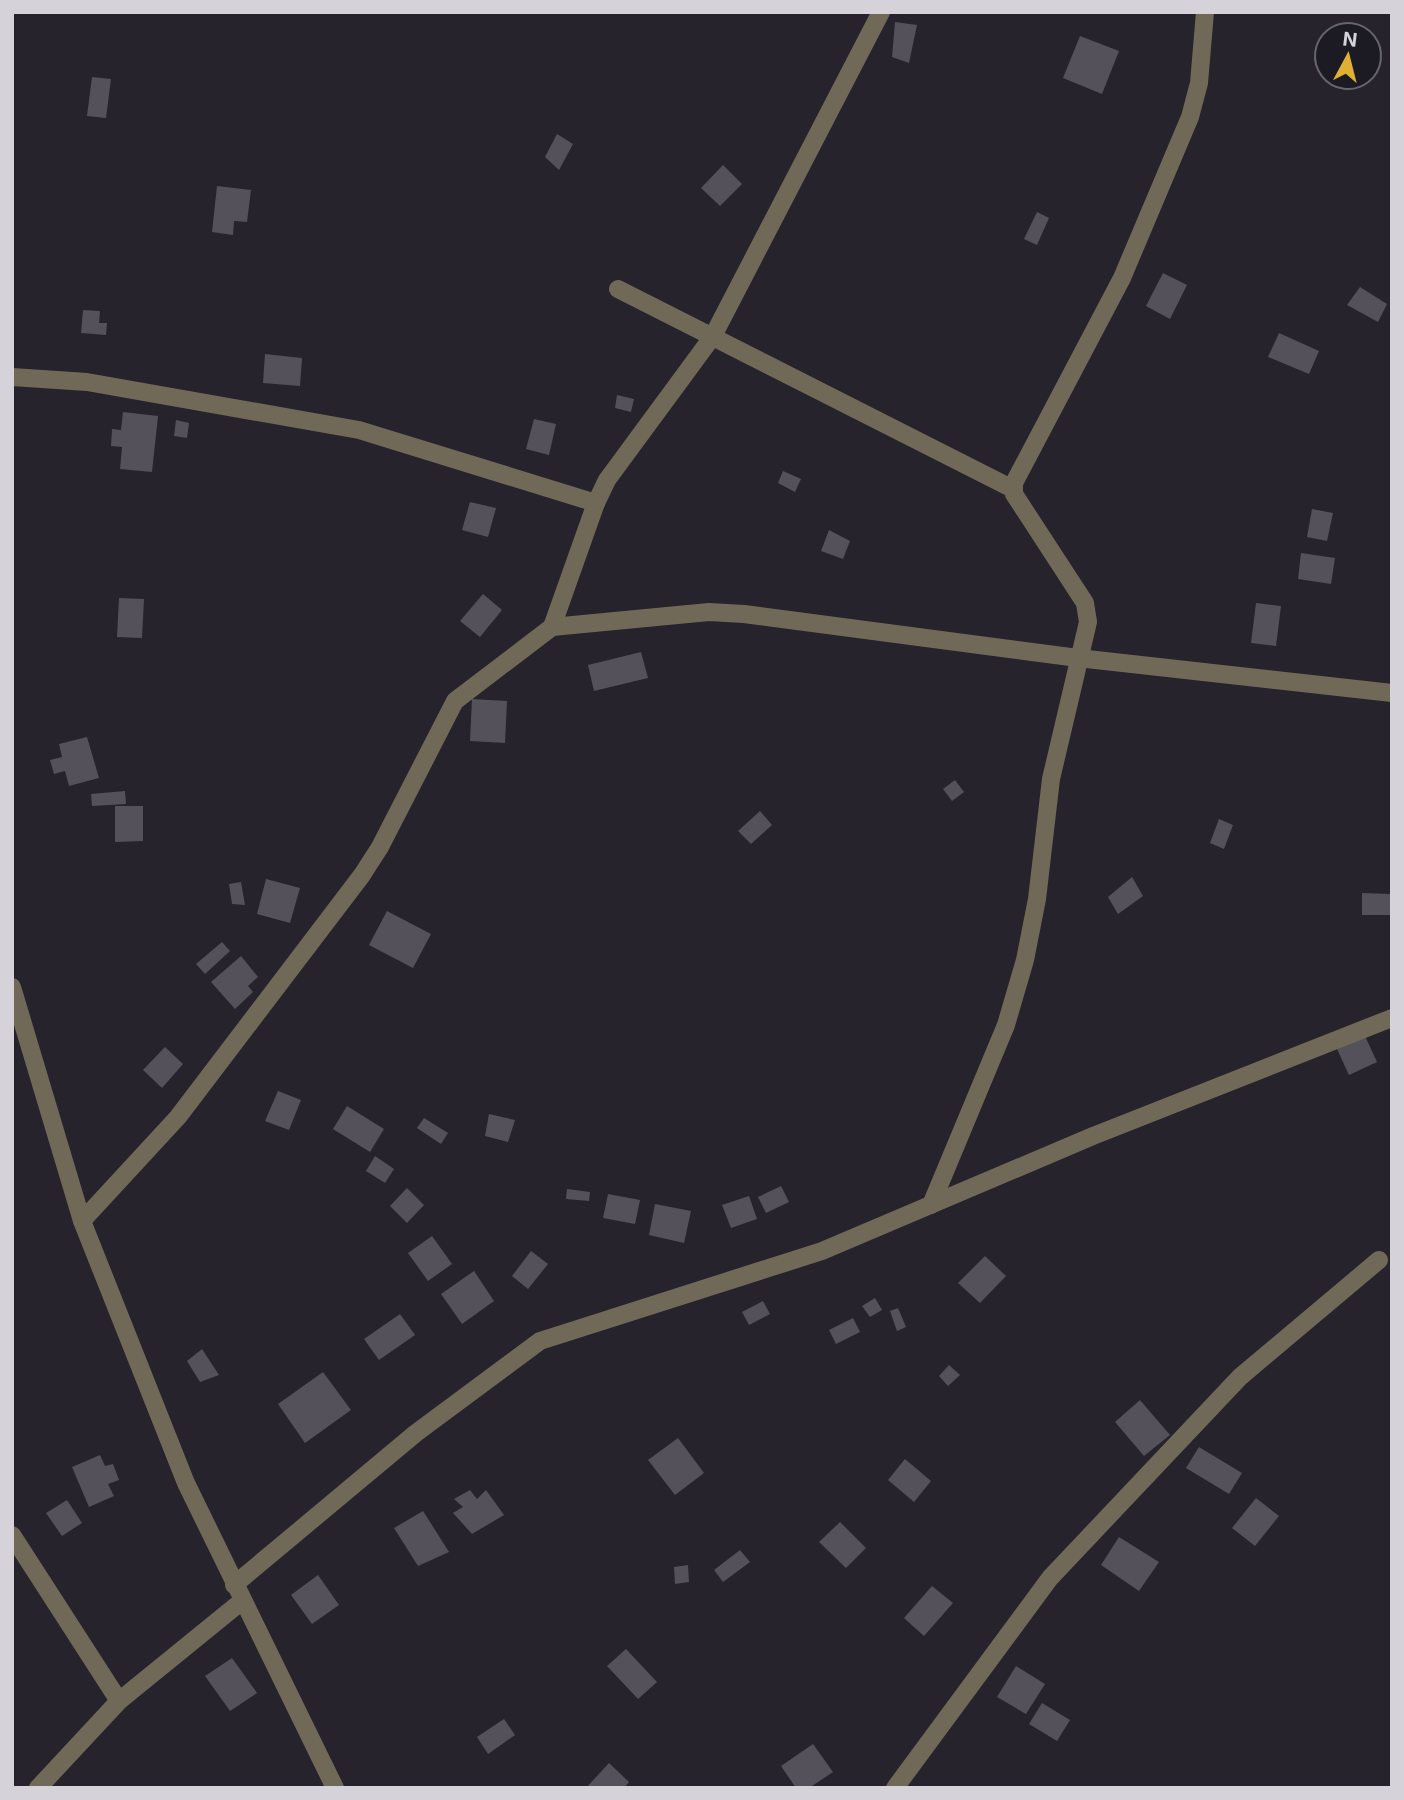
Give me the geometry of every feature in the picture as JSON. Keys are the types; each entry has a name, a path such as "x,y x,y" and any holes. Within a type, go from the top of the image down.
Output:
{"street":[{"path":"552,627 596,503 607,480 713,336 881,12"},
{"path":"1013,489 1122,278 1190,117 1199,83 1205,12"},
{"path":"618,289 1013,489 1088,612 1051,779 1037,899 1025,960 1006,1025 931,1205"},
{"path":"12,377 87,382 359,430 596,503"},
{"path":"82,1221 178,1117 362,875 380,847 455,701 552,627 709,612 744,614 1078,658 1392,693"},
{"path":"12,987 82,1221 186,1483 335,1788"},
{"path":"38,1788 120,1701 416,1433 532,1345 822,1251 1093,1136 1392,1018"},
{"path":"895,1788 1050,1578 1240,1377 1379,1260"},
{"path":"12,1535 120,1701"}],"building":[{"path":"895,22 917,25 909,63 892,57"},
{"path":"1080,36 1119,51 1102,94 1063,78"},
{"path":"92,77 111,79 106,118 87,116"},
{"path":"557,134 573,144 559,170 545,157"},
{"path":"723,165 742,184 720,206 701,188"},
{"path":"217,186 251,190 247,222 234,221 233,235 212,232"},
{"path":"1037,212 1049,218 1037,245 1024,239"},
{"path":"1163,273 1187,285 1170,319 1146,306"},
{"path":"1360,287 1387,304 1378,322 1347,305"},
{"path":"83,310 100,311 99,323 107,323 106,335 81,333"},
{"path":"1279,333 1319,351 1309,374 1268,357"},
{"path":"265,354 302,358 300,386 263,383"},
{"path":"617,395 634,399 631,412 615,408"},
{"path":"123,412 158,416 152,472 120,469 122,447 111,446 112,429 121,430"},
{"path":"534,419 556,424 549,455 526,449"},
{"path":"176,420 189,423 187,438 174,436"},
{"path":"783,471 801,479 795,492 778,483"},
{"path":"470,502 496,508 488,537 462,530"},
{"path":"1312,509 1333,513 1327,541 1307,537"},
{"path":"829,530 850,541 843,559 821,551"},
{"path":"1301,553 1335,558 1331,584 1298,579"},
{"path":"483,594 502,610 480,637 460,621"},
{"path":"119,598 144,599 142,638 117,637"},
{"path":"1256,603 1281,606 1276,646 1251,643"},
{"path":"641,652 648,678 594,691 588,665"},
{"path":"472,699 507,701 505,743 470,741"},
{"path":"87,737 99,778 69,786 65,771 54,774 50,760 62,757 59,744"},
{"path":"955,780 964,792 952,801 943,789"},
{"path":"125,791 126,804 92,806 91,794"},
{"path":"115,806 143,806 143,841 115,842"},
{"path":"760,811 772,825 751,844 738,831"},
{"path":"1219,819 1233,825 1224,849 1210,843"},
{"path":"1132,877 1143,896 1118,914 1108,897"},
{"path":"266,879 300,888 290,923 257,914"},
{"path":"241,882 245,905 232,904 229,884"},
{"path":"1362,893 1390,894 1390,915 1362,915"},
{"path":"387,911 431,934 413,968 369,945"},
{"path":"222,942 230,951 205,974 196,964"},
{"path":"241,956 258,977 248,986 253,992 235,1009 211,982"},
{"path":"1365,1036 1377,1062 1349,1075 1337,1049"},
{"path":"165,1047 183,1064 162,1088 143,1070"},
{"path":"278,1091 301,1100 289,1130 265,1121"},
{"path":"347,1106 384,1129 370,1152 333,1129"},
{"path":"489,1114 515,1120 508,1142 485,1136"},
{"path":"424,1118 448,1133 441,1144 417,1128"},
{"path":"375,1156 394,1169 385,1183 366,1171"},
{"path":"781,1186 789,1202 766,1213 758,1197"},
{"path":"407,1188 424,1205 407,1223 390,1206"},
{"path":"567,1189 590,1192 589,1201 566,1199"},
{"path":"608,1194 640,1200 635,1224 603,1218"},
{"path":"749,1196 757,1219 731,1228 722,1205"},
{"path":"655,1204 691,1211 684,1243 649,1235"},
{"path":"432,1236 452,1264 428,1281 408,1253"},
{"path":"531,1251 548,1264 528,1289 512,1276"},
{"path":"985,1256 1006,1276 980,1303 958,1283"},
{"path":"474,1271 494,1301 462,1324 441,1294"},
{"path":"875,1298 882,1310 870,1317 862,1306"},
{"path":"763,1301 770,1314 749,1325 742,1312"},
{"path":"898,1308 906,1327 897,1331 890,1311"},
{"path":"400,1314 415,1335 379,1360 364,1339"},
{"path":"853,1318 860,1332 836,1344 829,1330"},
{"path":"202,1349 219,1375 200,1382 187,1361"},
{"path":"949,1365 960,1375 948,1386 939,1376"},
{"path":"323,1372 351,1410 305,1443 278,1404"},
{"path":"1140,1400 1170,1435 1144,1456 1115,1422"},
{"path":"678,1438 704,1473 675,1495 648,1460"},
{"path":"1199,1447 1242,1473 1229,1494 1186,1468"},
{"path":"100,1455 105,1466 113,1464 119,1480 108,1484 114,1496 89,1507 72,1467"},
{"path":"905,1459 931,1481 914,1502 888,1480"},
{"path":"470,1490 477,1499 486,1490 504,1515 472,1534 453,1513 463,1507 454,1499"},
{"path":"1256,1498 1279,1516 1255,1546 1232,1528"},
{"path":"67,1500 82,1523 62,1536 46,1513"},
{"path":"423,1511 449,1552 418,1566 394,1528"},
{"path":"840,1522 866,1548 846,1568 819,1542"},
{"path":"1119,1537 1159,1562 1139,1591 1101,1565"},
{"path":"740,1550 750,1562 723,1582 714,1570"},
{"path":"688,1565 689,1582 675,1584 674,1567"},
{"path":"318,1575 339,1605 312,1624 291,1595"},
{"path":"932,1586 953,1603 924,1636 904,1618"},
{"path":"626,1649 657,1682 638,1699 607,1666"},
{"path":"232,1658 257,1693 230,1711 205,1676"},
{"path":"1016,1666 1045,1684 1026,1714 997,1697"},
{"path":"1042,1703 1070,1720 1057,1741 1029,1724"},
{"path":"504,1719 515,1735 488,1754 477,1737"},
{"path":"813,1744 833,1772 809,1788 796,1788 781,1766"},
{"path":"609,1763 629,1782 624,1788 586,1788"}]}
